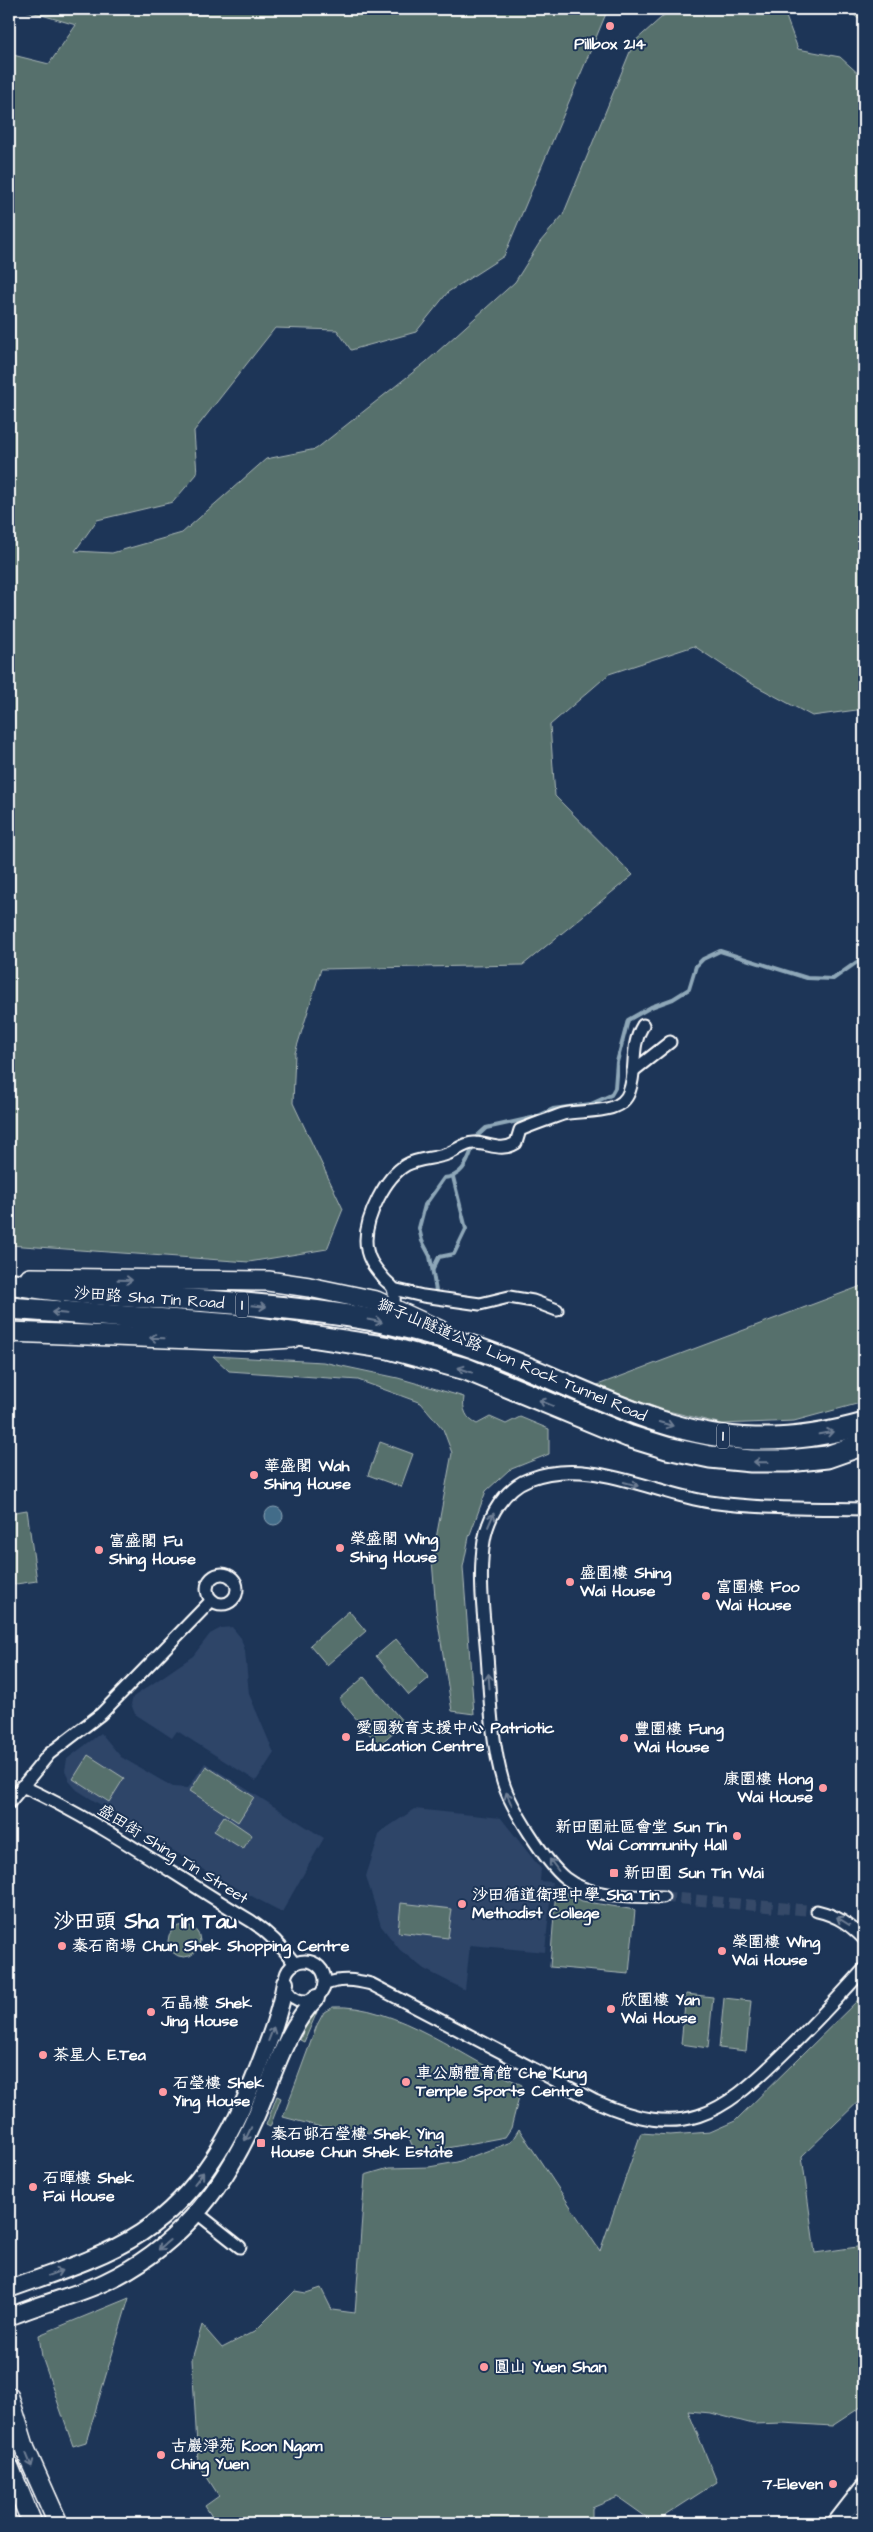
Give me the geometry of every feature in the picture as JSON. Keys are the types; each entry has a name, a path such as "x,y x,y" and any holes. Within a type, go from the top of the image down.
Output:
{"highway":[{"name":"沙田路 Sha Tin Road","path":"9,1283 61,1291 326,1312 390,1324 466,1344"},
{"name":"沙田路 Sha Tin Road","path":"9,1308 246,1326 313,1336"},
{"name":"獅子山隧道公路 Lion Rock Tunnel Road","path":"313,1336 388,1348 437,1360 493,1380 628,1436 696,1455 730,1460 788,1461 827,1457 864,1444"},
{"name":"獅子山隧道公路 Lion Rock Tunnel Road","path":"466,1344 621,1409 668,1425 754,1439 780,1439 826,1433 864,1424"}],"main road":[{"name":"獅子山隧道公路 Lion Rock Tunnel Road","path":"9,1279 268,1281 350,1294 394,1308 466,1344"},
{"name":"獅子山隧道公路 Lion Rock Tunnel Road","path":"9,1332 246,1342 313,1336"},
{"path":"9,2397 24,2449 58,2523"},
{"path":"9,2467 25,2519"}],"street":[{"path":"557,1310 534,1302 509,1297 480,1304 423,1296 393,1289 372,1265 366,1252 367,1222 385,1188 401,1169 416,1161 446,1155 474,1143 495,1148 508,1148 516,1143 520,1130 565,1114 614,1106 623,1101 629,1092 636,1036 644,1024"},
{"path":"633,1071 670,1042"},
{"path":"393,1289 394,1308"},
{"path":"663,1896 599,1892 576,1886 563,1877 554,1867 512,1806 503,1784 494,1737 482,1592 484,1539 490,1519 500,1502 526,1480 542,1474 573,1470 592,1472 697,1500 739,1505 864,1509"},
{"path":"9,1803 49,1754 101,1714 212,1600"},
{"name":"盛田街 Shing Tin Street","path":"22,1786 55,1801 101,1828 251,1921 267,1932 283,1947 295,1964"},
{"path":"818,1911 832,1914 847,1922 864,1939"},
{"path":"9,2289 111,2250 140,2233 186,2196 218,2154 232,2128 274,2027 287,1972 295,1964 306,1961 314,1963 323,1972 321,1991 302,2012 290,2035 238,2155 197,2213 157,2251 126,2272 83,2291 9,2317"},
{"path":"285,1983 287,1990 295,1999 307,2001 336,1980 371,1984 616,2111 650,2120 672,2121 701,2115 725,2104 744,2092 809,2028 864,1969"},
{"path":"197,2213 240,2247"},
{"path":"836,2523 864,2487"},
{"path":"856,2523 864,2513"}],"shaded area":[{"path":"270,1507 278,1507 283,1512 281,1523 270,1525 265,1520 265,1512"},
{"path":"232,1627 241,1638 245,1651 249,1694 274,1753 256,1781 177,1731 172,1738 135,1714 131,1704 133,1697 193,1656 210,1634 221,1628"},
{"path":"101,1733 121,1757 173,1787 188,1788 205,1763 324,1838 282,1912 215,1877 77,1790 69,1781 65,1770 67,1759"},
{"name":"沙田循道衛理中學 Sha Tin Methodist College","path":"415,1809 501,1818 541,1869 540,1881 552,1882 545,1952 470,1945 465,1990 424,1969 400,1950 381,1926 366,1876 380,1832"}],"green space":[{"path":"21,9 608,9 504,256 448,292 416,332 351,350 337,330 275,328 194,431 197,474 173,502 97,520 75,551 112,553 182,533 266,459 316,449 426,362 515,282 540,242 563,215 634,42 671,9 774,9 785,14 798,49 840,57 861,76 864,76 864,709 812,716 745,680 694,646 609,674 550,725 555,796 633,875 523,965 321,969 295,1053 293,1103 343,1209 327,1249 249,1262 9,1245 9,54 49,64 76,25"},
{"path":"846,9 864,9 864,23"},
{"path":"864,1285 864,1402 794,1421 722,1424 664,1410 595,1386"},
{"path":"213,1356 323,1362 398,1378 464,1397 466,1413 477,1424 490,1417 506,1424 520,1417 549,1429 549,1454 509,1470 486,1491 469,1537 463,1567 474,1714 452,1711 436,1610 432,1560 452,1453 443,1429 421,1403 358,1380 229,1371"},
{"path":"380,1442 413,1454 401,1487 368,1475"},
{"path":"27,1510 37,1581 9,1585 9,1513"},
{"path":"349,1611 366,1631 327,1665 310,1645"},
{"path":"396,1639 429,1678 409,1695 376,1656"},
{"path":"364,1677 404,1723 379,1745 339,1699"},
{"path":"88,1755 124,1778 109,1802 73,1779"},
{"path":"206,1766 254,1797 238,1822 190,1791"},
{"path":"224,1816 252,1835 243,1849 214,1831"},
{"path":"556,1888 582,1901 635,1910 629,1974 550,1967"},
{"path":"401,1903 452,1909 448,1938 398,1932"},
{"path":"184,1925 195,1930 200,1941 195,1952 184,1957 173,1952 168,1941 173,1930"},
{"path":"686,1994 713,1997 708,2048 681,2044"},
{"path":"864,1994 864,2096 802,2156 815,2253 864,2246 864,2405 832,2426 783,2423 753,2424 711,2413 688,2411 717,2482 666,2515 659,2523 645,2523 649,2519 618,2497 592,2508 592,2523 216,2523 205,2506 219,2496 198,2463 192,2359 202,2325 222,2348 255,2331 295,2291 306,2293 321,2288 332,2310 355,2313 365,2175 389,2168 429,2167 457,2162 511,2142 519,2129 600,2251 641,2133 670,2135 710,2132 735,2121"},
{"path":"724,1998 751,2001 746,2051 719,2048"},
{"name":"車公廟體育館 Che Kung Temple Sports Centre","path":"333,2007 357,2008 406,2023 522,2085 511,2128 505,2137 410,2155 412,2145 409,2138 321,2127 283,2117 317,2025 324,2012"},
{"path":"317,2012 304,2042 300,2040 306,2024"},
{"path":"277,2096 281,2098 270,2127 266,2125"},
{"path":"129,2298 86,2442 73,2446 42,2357 39,2335"}],"waterway":[{"path":"474,1139 486,1128 536,1117 553,1109 591,1104 611,1095 615,1088 617,1062 628,1020 651,1007 673,999 689,989 696,966 703,959 720,951 807,978 833,979 864,957"},
{"path":"436,1291 430,1256 422,1241 419,1228 425,1205 444,1178 455,1175 463,1169 472,1149"},
{"path":"433,1269 439,1257 454,1254 466,1229 453,1177"}],"tunnel":[{"path":"663,1897 817,1911"}],"place":[{"name":"Pillbox 214","path":"610,26"},
{"name":"華盛閣 Wah Shing House","path":"254,1475"},
{"name":"榮盛閣 Wing Shing House","path":"340,1548"},
{"name":"富盛閣 Fu Shing House","path":"99,1550"},
{"name":"盛圍樓 Shing Wai House","path":"570,1582"},
{"name":"富圍樓 Foo Wai House","path":"706,1596"},
{"name":"愛國教育支援中心 Patriotic Education Centre","path":"346,1737"},
{"name":"豐圍樓 Fung Wai House","path":"624,1738"},
{"name":"康圍樓 Hong Wai House","path":"823,1788"},
{"name":"新田圍社區會堂 Sun Tin Wai Community Hall","path":"737,1836"},
{"name":"新田圍 Sun Tin Wai","path":"614,1873"},
{"name":"沙田循道衛理中學 Sha Tin Methodist College","path":"462,1904"},
{"name":"秦石商場 Chun Shek Shopping Centre","path":"62,1946"},
{"name":"榮圍樓 Wing Wai House","path":"722,1951"},
{"name":"欣圍樓 Yan Wai House","path":"611,2009"},
{"name":"石晶樓 Shek Jing House","path":"151,2012"},
{"name":"茶星人 E.Tea","path":"43,2055"},
{"name":"車公廟體育館 Che Kung Temple Sports Centre","path":"406,2082"},
{"name":"石瑩樓 Shek Ying House","path":"163,2092"},
{"name":"秦石邨石瑩樓 Shek Ying House Chun Shek Estate","path":"261,2143"},
{"name":"石暉樓 Shek Fai House","path":"33,2187"},
{"name":"圓山 Yuen Shan","path":"484,2367"},
{"name":"古巖淨苑 Koon Ngam Ching Yuen","path":"161,2455"},
{"name":"7-Eleven","path":"833,2484"}],"district":[{"name":"沙田頭 Sha Tin Tau","path":"145,1921"}]}
